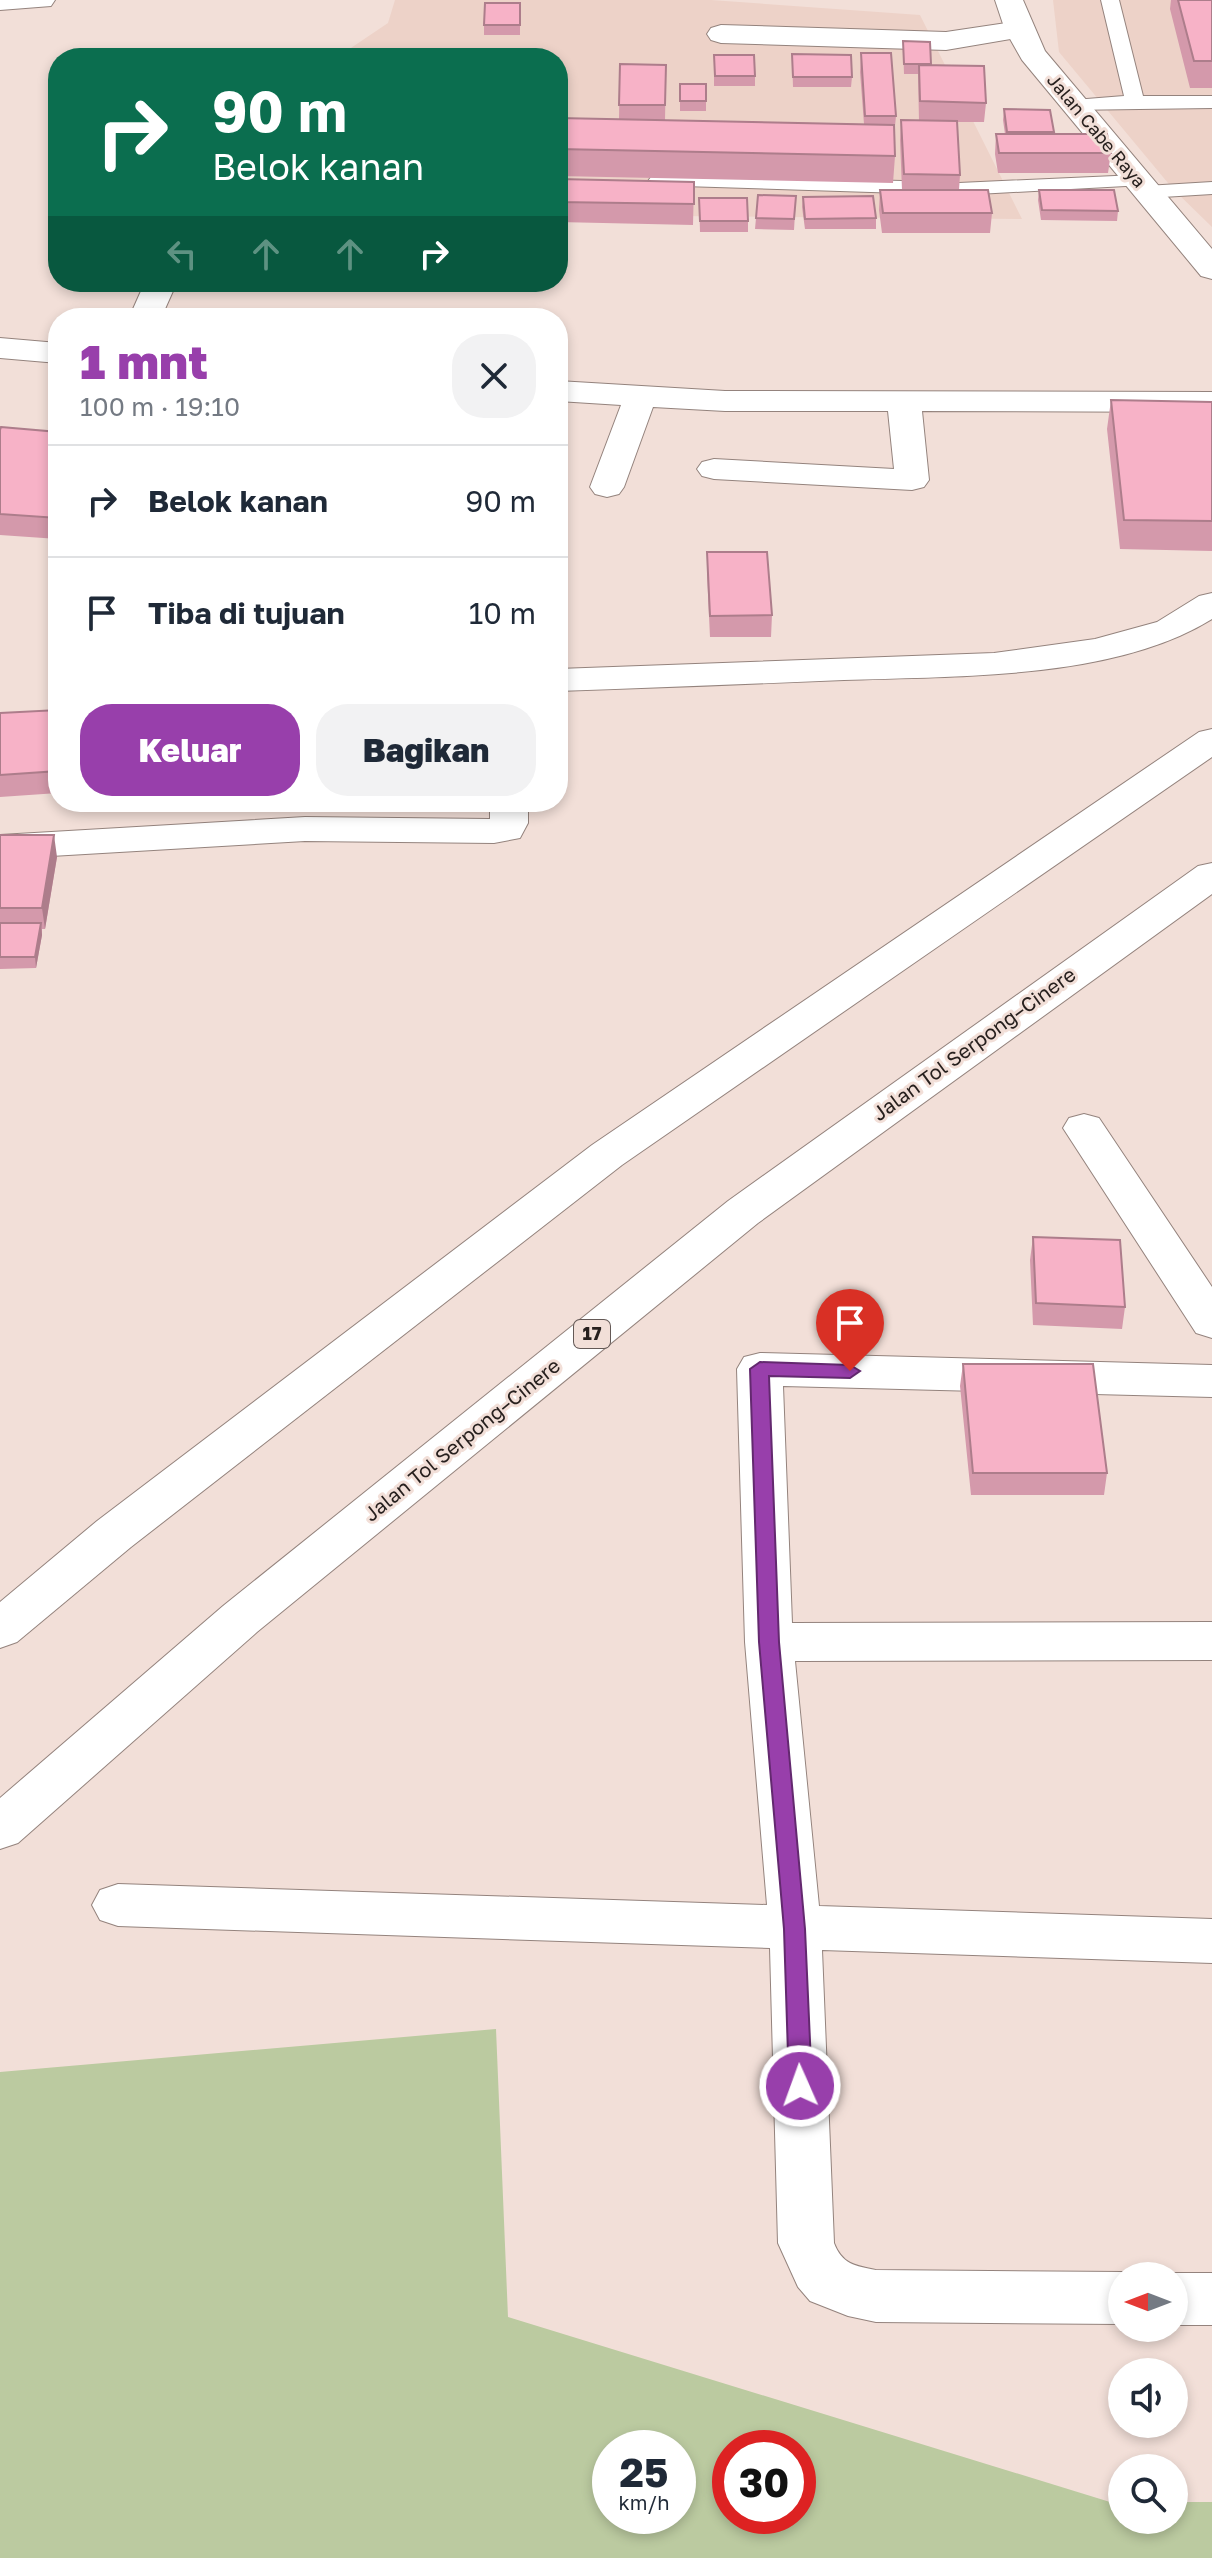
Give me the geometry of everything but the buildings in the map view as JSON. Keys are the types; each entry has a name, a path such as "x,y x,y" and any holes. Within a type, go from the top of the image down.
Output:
{"main road":[{"path":"0,1 41,0"},
{"name":"Jalan Cabe Raya","path":"1009,0 1019,30 1032,54 1204,262 1212,303"},
{"path":"721,34 946,41 1019,30"},
{"path":"0,348 48,352"},
{"path":"568,392 640,398 904,403 1212,402"},
{"path":"607,487 640,398"},
{"path":"714,469 912,480 904,403"},
{"path":"568,680 994,664 1097,650 1170,630 1212,604"},
{"path":"0,1629 114,1534 607,1155 1212,740"},
{"path":"0,847 305,829 494,831 506,830 509,812"},
{"name":"Jalan Tol Serpong–Cinere","path":"0,1828 240,1619 743,1212 1212,875"},
{"path":"1084,1128 1212,1322"},
{"path":"1108,2298 876,2296 836,2288 816,2272 806,2243 795,1929 769,1642 760,1369 1212,1381"},
{"path":"769,1642 1212,1641"},
{"path":"118,1905 1212,1941"},
{"path":"1188,2299 1212,2299"}],"lane":[{"path":"1110,0 1135,101"},
{"path":"1074,106 1135,101 1212,102"},
{"path":"636,181 902,187"},
{"path":"959,189 1212,188"}],"shaded area":[{"path":"395,0 711,0 920,15 1022,219 568,215 568,48 351,48 388,23"},
{"path":"1053,0 1212,0 1212,227 1173,189 1059,52"}],"green space":[{"path":"496,2029 508,2317 1108,2501 1108,2534 1188,2534 1188,2502 1212,2502 1212,2558 0,2558 0,2072"}],"route":[{"path":"800,2086 795,1929 769,1642 760,1369 850,1371"}]}
